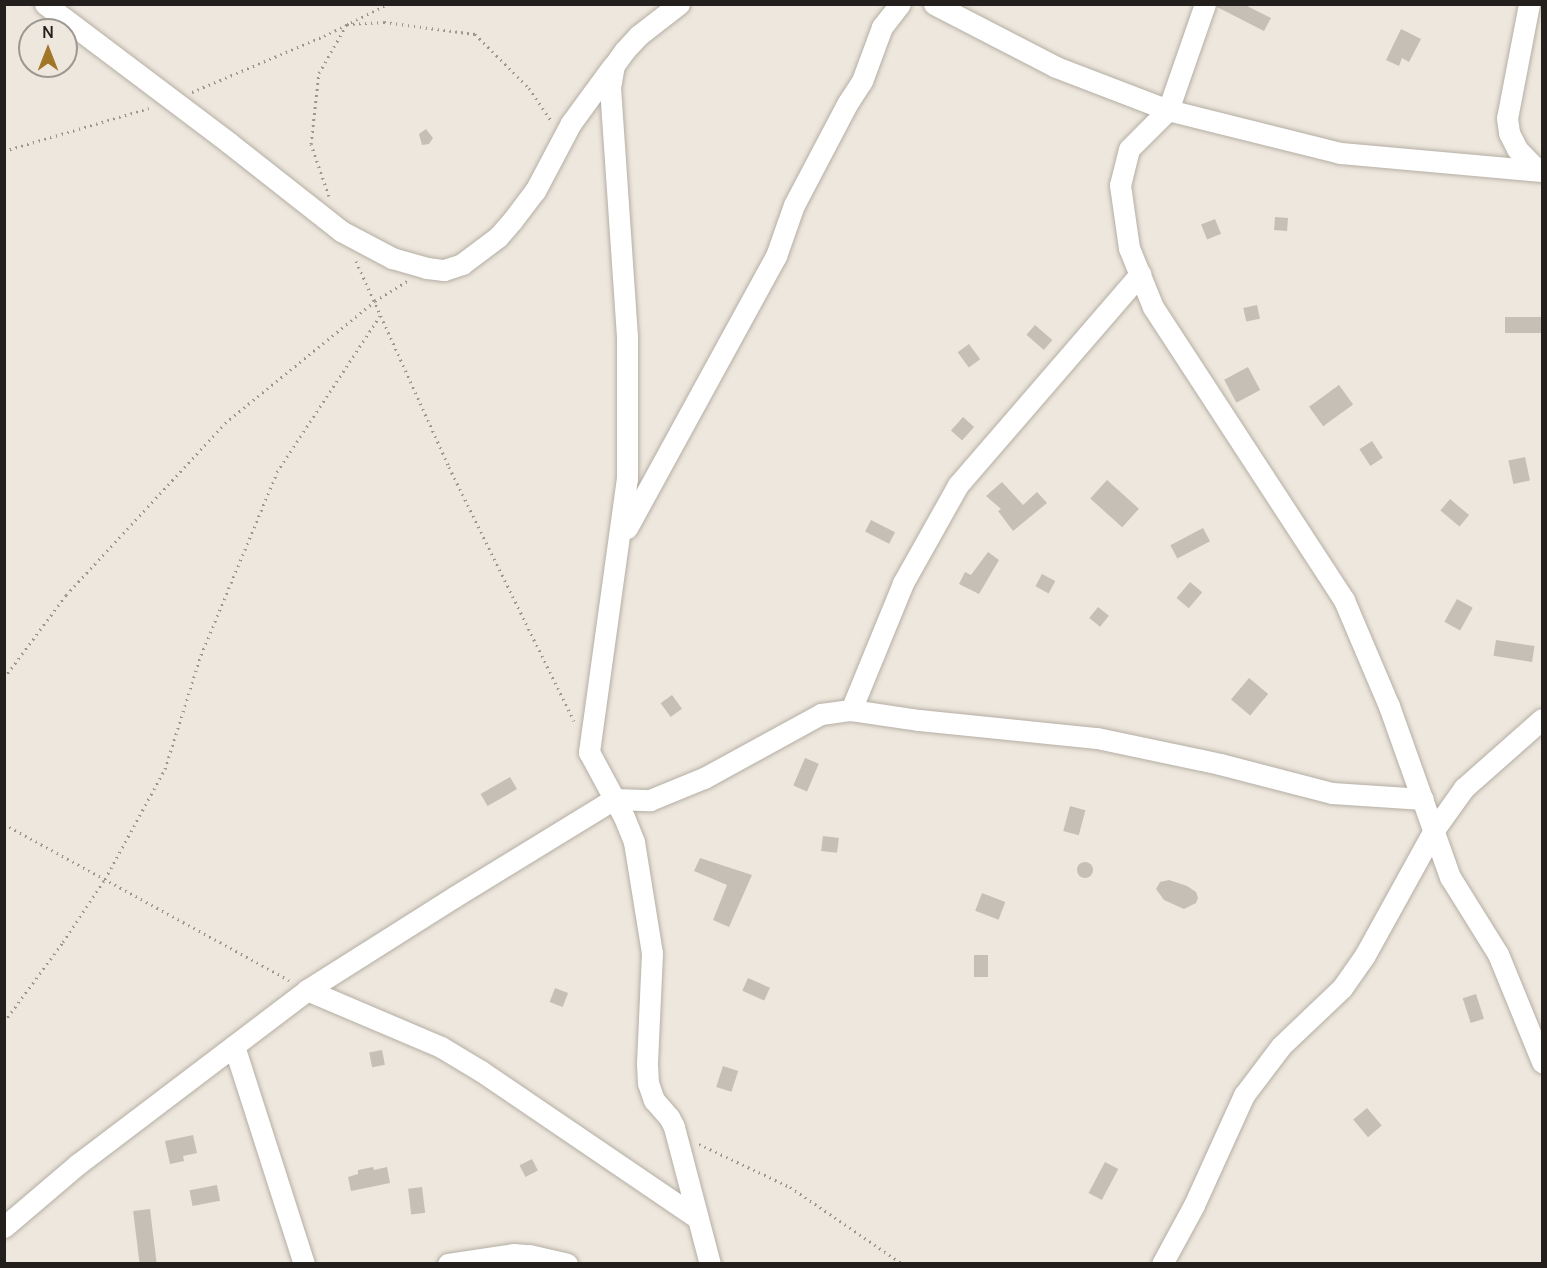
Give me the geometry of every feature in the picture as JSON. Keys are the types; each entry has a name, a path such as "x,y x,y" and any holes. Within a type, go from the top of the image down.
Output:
{"street":[{"path":"45,4 174,100 341,231 411,265 444,270 462,264 498,237 524,208 562,137 614,64 639,35 678,4"},
{"path":"619,541 776,256 794,205 847,104 862,81 882,27 900,4"},
{"path":"934,4 1056,67 1168,110 1340,153 1540,171"},
{"path":"1205,4 1168,110 1129,149 1120,185 1129,248 1153,307 1344,600 1389,706 1449,877 1498,954 1542,1062"},
{"path":"1529,4 1507,118 1509,133 1517,149 1540,171"},
{"path":"614,64 609,105 627,337 627,478 589,752 624,817 634,842 652,953 648,1083 654,1100 669,1117 675,1133 710,1263"},
{"path":"851,710 903,583 958,485 1140,274"},
{"path":"4,1227 78,1164 307,990 614,799 650,800 704,778 821,714 851,710 919,720 1097,738 1220,764 1332,793 1423,799"},
{"path":"1162,1263 1194,1205 1244,1095 1281,1046 1342,988 1365,955 1434,830 1464,788 1542,719"},
{"path":"307,990 441,1047 481,1071 697,1218"},
{"path":"234,1046 304,1263"},
{"path":"448,1263 513,1254 567,1263"}],"path":[{"path":"4,151 174,100 388,4"},
{"path":"347,24 384,22 475,34 529,88 562,137"},
{"path":"330,198 311,144 319,73 347,24"},
{"path":"341,231 449,467 589,752"},
{"path":"4,678 66,595 225,423 375,301 416,278"},
{"path":"4,1022 63,942 105,879 165,769 201,655 278,472 381,315"},
{"path":"4,824 307,990"},
{"path":"675,1133 790,1187 903,1263"}],"building":[{"path":"1217,4 1243,4 1271,18 1264,31 1217,7"},
{"path":"1401,29 1421,39 1409,62 1402,58 1399,66 1386,60"},
{"path":"426,129 433,138 429,144 422,145 419,134"},
{"path":"1275,217 1288,218 1287,231 1274,230"},
{"path":"1215,219 1221,234 1207,239 1201,225"},
{"path":"1257,305 1260,319 1246,322 1243,308"},
{"path":"1505,317 1542,317 1542,333 1505,333"},
{"path":"1035,325 1052,340 1044,350 1026,335"},
{"path":"969,344 980,359 969,368 958,352"},
{"path":"1248,367 1260,390 1236,403 1224,380"},
{"path":"1339,385 1353,404 1323,426 1309,407"},
{"path":"963,417 974,427 962,440 951,430"},
{"path":"1372,441 1383,458 1370,466 1359,449"},
{"path":"1525,457 1530,480 1513,484 1508,461"},
{"path":"1107,480 1139,509 1122,527 1090,499"},
{"path":"1002,482 1023,505 1037,492 1047,503 1013,531 998,511 1001,509 986,496"},
{"path":"1450,499 1469,515 1460,527 1440,510"},
{"path":"871,520 895,532 889,544 865,532"},
{"path":"1203,528 1210,541 1177,559 1170,545"},
{"path":"988,552 999,560 979,594 959,584 965,572 971,575"},
{"path":"1042,574 1055,581 1049,593 1035,586"},
{"path":"1190,582 1202,592 1189,608 1177,598"},
{"path":"1457,599 1473,608 1460,630 1444,622"},
{"path":"1098,607 1109,616 1100,627 1089,618"},
{"path":"1496,640 1535,646 1532,662 1493,656"},
{"path":"1249,678 1268,694 1250,716 1231,699"},
{"path":"672,695 682,709 671,717 661,703"},
{"path":"805,758 819,764 807,791 793,786"},
{"path":"510,777 517,789 488,806 481,794"},
{"path":"1070,806 1085,810 1079,835 1063,831"},
{"path":"823,836 839,838 837,853 821,851"},
{"path":"700,858 752,875 729,927 713,920 727,885 694,871"},
{"path":"1082,862 1088,862 1093,870 1091,876 1082,878 1077,873 1077,867"},
{"path":"1169,880 1187,886 1196,892 1198,898 1196,903 1184,909 1164,900 1156,889 1160,882"},
{"path":"982,893 1005,902 999,920 975,911"},
{"path":"974,955 988,955 988,977 974,977"},
{"path":"748,978 770,988 764,1001 742,991"},
{"path":"555,988 568,993 563,1007 550,1002"},
{"path":"1476,994 1484,1019 1471,1023 1463,998"},
{"path":"382,1050 385,1065 372,1067 369,1052"},
{"path":"723,1066 738,1071 731,1092 716,1087"},
{"path":"1367,1108 1382,1126 1368,1137 1353,1120"},
{"path":"193,1135 197,1153 183,1156 184,1161 170,1164 165,1141"},
{"path":"532,1159 538,1171 525,1177 520,1165"},
{"path":"1105,1162 1118,1169 1102,1200 1089,1193"},
{"path":"373,1167 374,1170 387,1167 390,1183 351,1191 348,1177 358,1174 358,1170"},
{"path":"217,1185 220,1201 193,1206 190,1190"},
{"path":"422,1187 425,1213 411,1215 408,1189"},
{"path":"150,1209 157,1263 140,1264 133,1211"}]}
